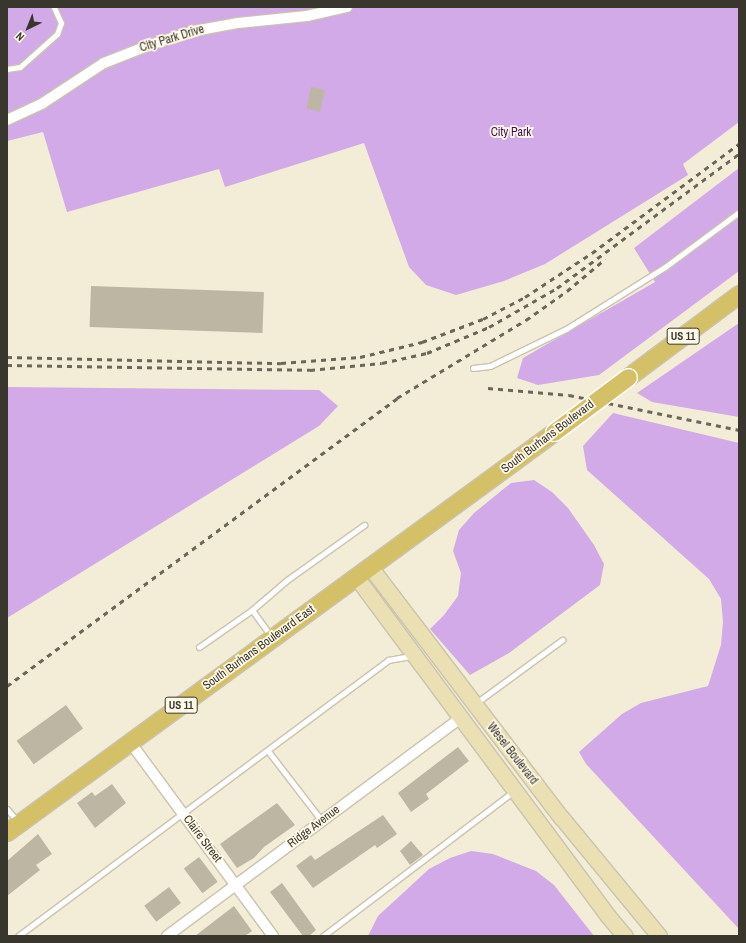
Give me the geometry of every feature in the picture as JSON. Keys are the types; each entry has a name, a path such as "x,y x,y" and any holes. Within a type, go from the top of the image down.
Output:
{"main road":[{"name":"South Burhans Boulevard","path":"357,578 739,294"},
{"name":"Wesel Boulevard","path":"371,568 474,705 598,864 659,936"},
{"name":"Wesel Boulevard","path":"357,578 462,717 608,916 625,936"},
{"name":"South Burhans Boulevard East","path":"13,828 357,578"}],"street":[{"name":"City Park Drive","path":"10,119 43,103 98,66 147,46 194,31 238,23 307,16 347,7"},
{"name":"Ridge Avenue","path":"167,936 462,717"},
{"name":"Claire Street","path":"130,742 273,936"}],"lane":[{"path":"7,69 20,67 57,34 61,23 54,7"},
{"path":"473,368 490,366 566,329 665,267 739,212"},
{"path":"199,647 252,610 287,580 364,525"},
{"path":"252,610 273,639"},
{"path":"474,705 562,640"},
{"path":"18,936 184,814 388,660 415,655"},
{"path":"268,751 322,821"},
{"path":"323,936 516,790"},
{"path":"7,809 13,828"}],"green space":[{"name":"City Park","path":"7,7 739,7 739,122 683,164 688,175 545,264 504,281 456,295 426,285 409,267 364,143 225,187 219,169 67,212 43,132 7,141"},
{"path":"739,168 739,271 599,375 538,385 517,378 523,358 655,282 634,248"},
{"path":"739,323 739,417 652,402 637,393"},
{"path":"7,387 319,390 338,406 319,426 7,618"},
{"path":"613,413 739,443 739,929 586,764 579,752 622,714 641,703 708,686 721,645 723,622 721,599 709,579 587,470 583,446"},
{"path":"534,480 552,492 568,508 594,545 604,564 600,585 509,653 470,675 430,629 444,615 458,596 461,573 453,551 459,530 474,513 511,483"},
{"path":"471,851 493,854 536,871 554,885 594,936 368,936 378,916 429,869 450,858"}],"building":[{"path":"311,87 325,90 320,111 306,109"},
{"path":"91,286 264,292 262,333 90,327"},
{"path":"66,705 83,728 34,764 17,741"},
{"path":"458,747 469,761 426,794 429,799 411,812 398,793"},
{"path":"112,784 126,803 95,828 77,803 92,792 95,796"},
{"path":"277,803 295,825 264,847 254,858 237,868 220,844"},
{"path":"383,815 397,834 377,848 375,845 313,888 296,866 311,855 315,860"},
{"path":"38,834 52,854 36,865 40,870 7,896 7,861"},
{"path":"411,841 423,855 410,865 400,851"},
{"path":"199,857 218,882 202,893 184,868"},
{"path":"282,883 316,930 309,936 303,936 270,892"},
{"path":"169,887 181,903 156,922 144,906"},
{"path":"234,906 252,931 245,936 195,936"}],"railway":[{"path":"7,357 281,363 360,357 422,342 483,319 525,297 592,253 739,144"},
{"path":"7,365 310,370 382,363 427,353 489,327 557,288 739,154"},
{"path":"7,686 397,398 526,320 567,291 605,259"},
{"path":"488,388 569,395 739,430"}]}
